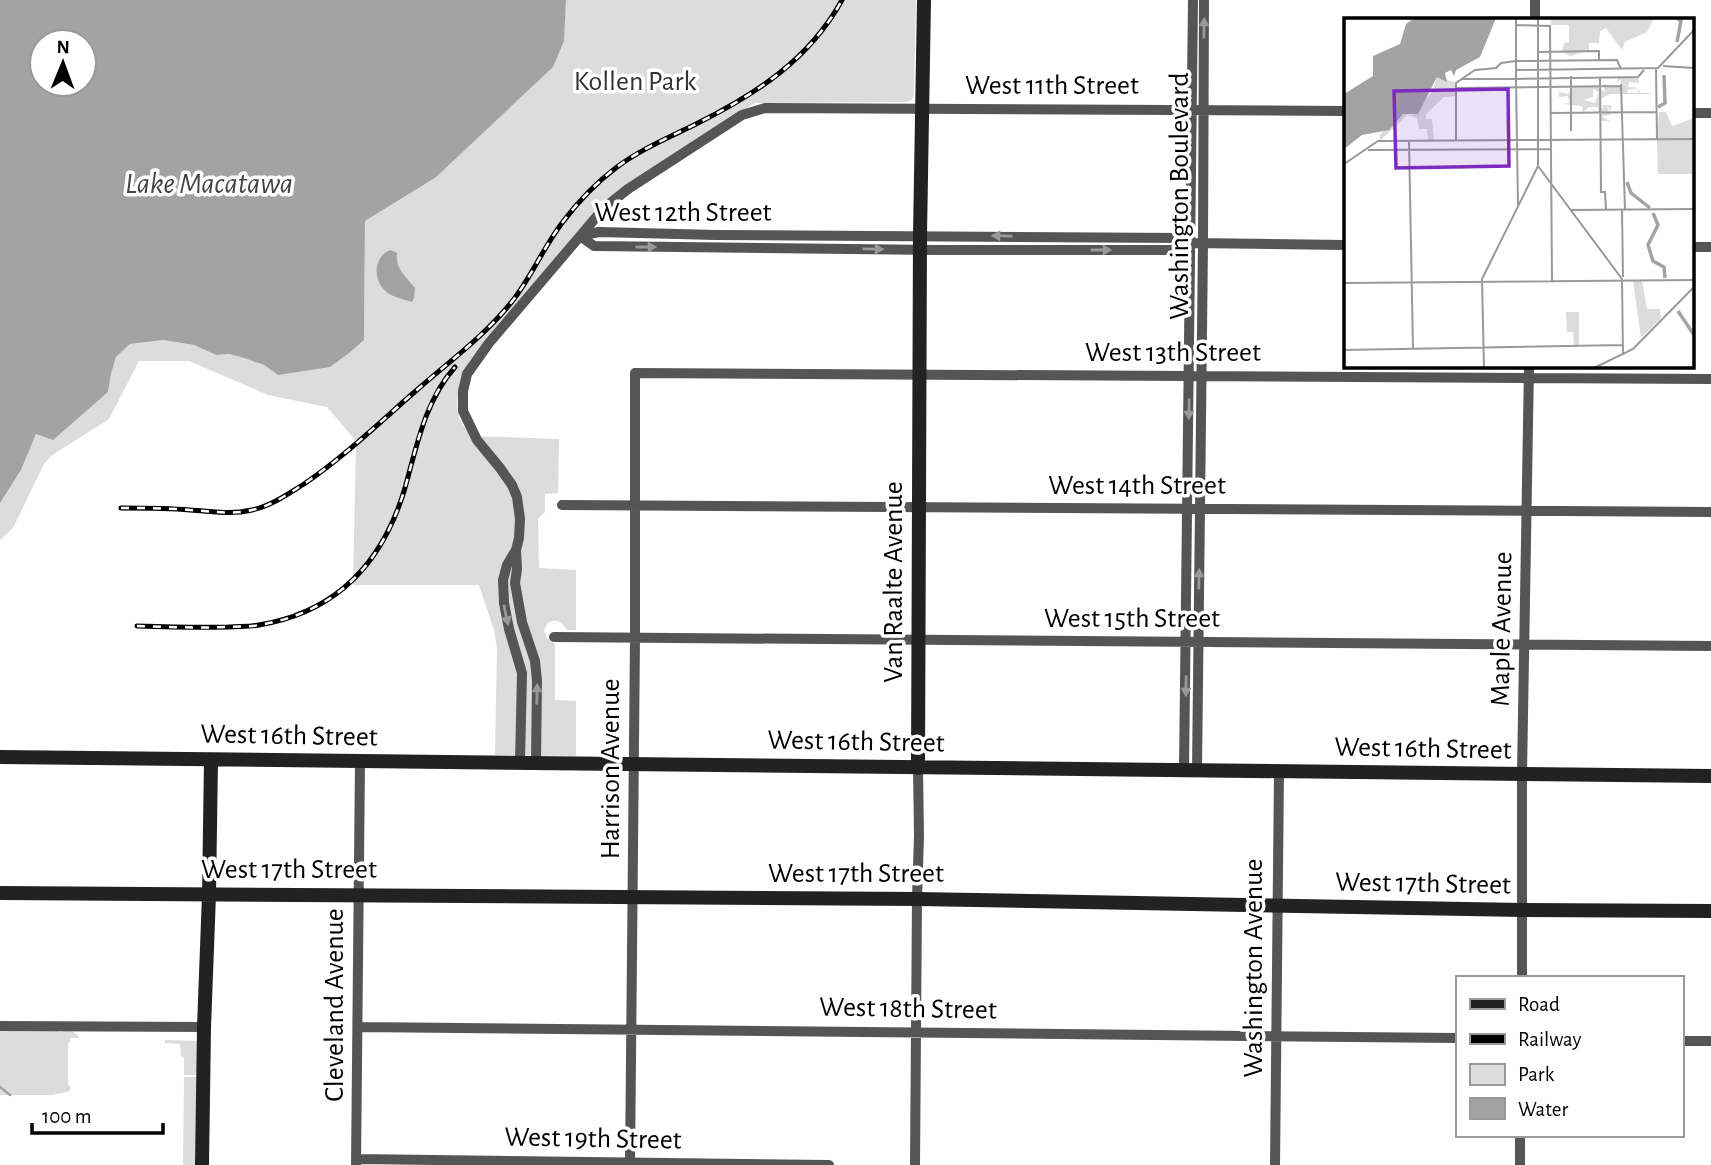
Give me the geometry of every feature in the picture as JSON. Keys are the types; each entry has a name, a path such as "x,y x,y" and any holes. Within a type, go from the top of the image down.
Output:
{"street":[{"name":"Van Raalte Avenue","path":"915,1165 919,836 920,242 924,0"},
{"name":"Washington Boulevard","path":"1191,770 1199,642 1203,244 1193,0"},
{"name":"Washington Boulevard","path":"1191,770 1186,642 1191,243 1204,0"},
{"path":"1535,0 1535,18"},
{"name":"West 11th Street","path":"580,236 604,208 628,189 743,115 758,109 1344,111"},
{"path":"520,762 522,673 509,629 503,580 519,538 517,498 512,485 477,440 463,411 463,391 467,374 489,343 580,236"},
{"name":"West 12th Street","path":"580,236 594,246 920,242 1181,250 1191,243 1344,245"},
{"name":"West 13th Street","path":"635,373 1202,376 1529,371 1711,379"},
{"name":"Maple Avenue","path":"1522,976 1522,774 1529,371"},
{"name":"Harrison Avenue","path":"630,1164 635,373"},
{"name":"West 14th Street","path":"562,505 1711,512"},
{"path":"516,550 515,583 522,622 535,661 537,681 536,762"},
{"name":"West 15th Street","path":"554,637 1711,646"},
{"name":"West 16th Street","path":"0,757 1711,776"},
{"path":"202,1165 211,760"},
{"name":"Cleveland Avenue","path":"356,1162 360,762"},
{"name":"Washington Avenue","path":"1275,1165 1279,772"},
{"name":"West 17th Street","path":"0,893 917,899 1711,911"},
{"path":"0,1026 204,1027"},
{"name":"West 18th Street","path":"358,1027 1456,1038"},
{"path":"1683,1041 1711,1041"},
{"path":"1520,1137 1520,1165"},
{"name":"West 19th Street","path":"356,1162 829,1165"}],"green space":[{"name":"Kollen Park","path":"566,0 916,0 912,100 755,103 615,193 577,232 469,362 457,407 461,422 472,436 559,439 558,493 545,494 545,512 538,519 539,568 576,570 576,630 567,630 561,623 554,621 548,623 544,630 547,638 555,644 555,700 576,701 576,756 495,755 497,649 494,630 479,585 353,585 356,441 327,407 268,395 189,361 139,361 109,419 51,456 44,464 13,528 0,540 0,503 21,470 36,434 53,439 108,392 116,357 130,344 163,340 194,345 216,355 229,354 264,365 278,375 364,340 365,221 434,179 564,34"},
{"path":"0,1030 70,1030 78,1035 79,1038 70,1038 68,1043 70,1091 53,1095 0,1095"},
{"path":"165,1040 197,1041 198,1075 184,1075 184,1058 181,1056 180,1044 165,1043"},
{"path":"184,1077 198,1077 197,1165 183,1165"}],"water":[{"name":"Lake Macatawa","path":"0,0 566,0 564,41 553,67 435,178 365,221 364,340 349,353 330,367 278,375 264,365 229,354 216,355 194,345 163,340 130,344 116,357 108,392 53,440 36,434 21,470 0,503"},
{"path":"390,250 397,253 399,268 415,288 412,302 385,291 378,279 377,265"}],"waterway":[{"path":"0,1087 10,1095"}],"railway":[{"path":"121,508 244,511 273,503 304,484 334,462 492,324 520,290 562,223 602,179 636,155 718,113 779,73 814,40 842,0"},
{"path":"137,626 255,626 312,609 334,595 370,560 384,539 396,515 429,409 455,367"}]}
